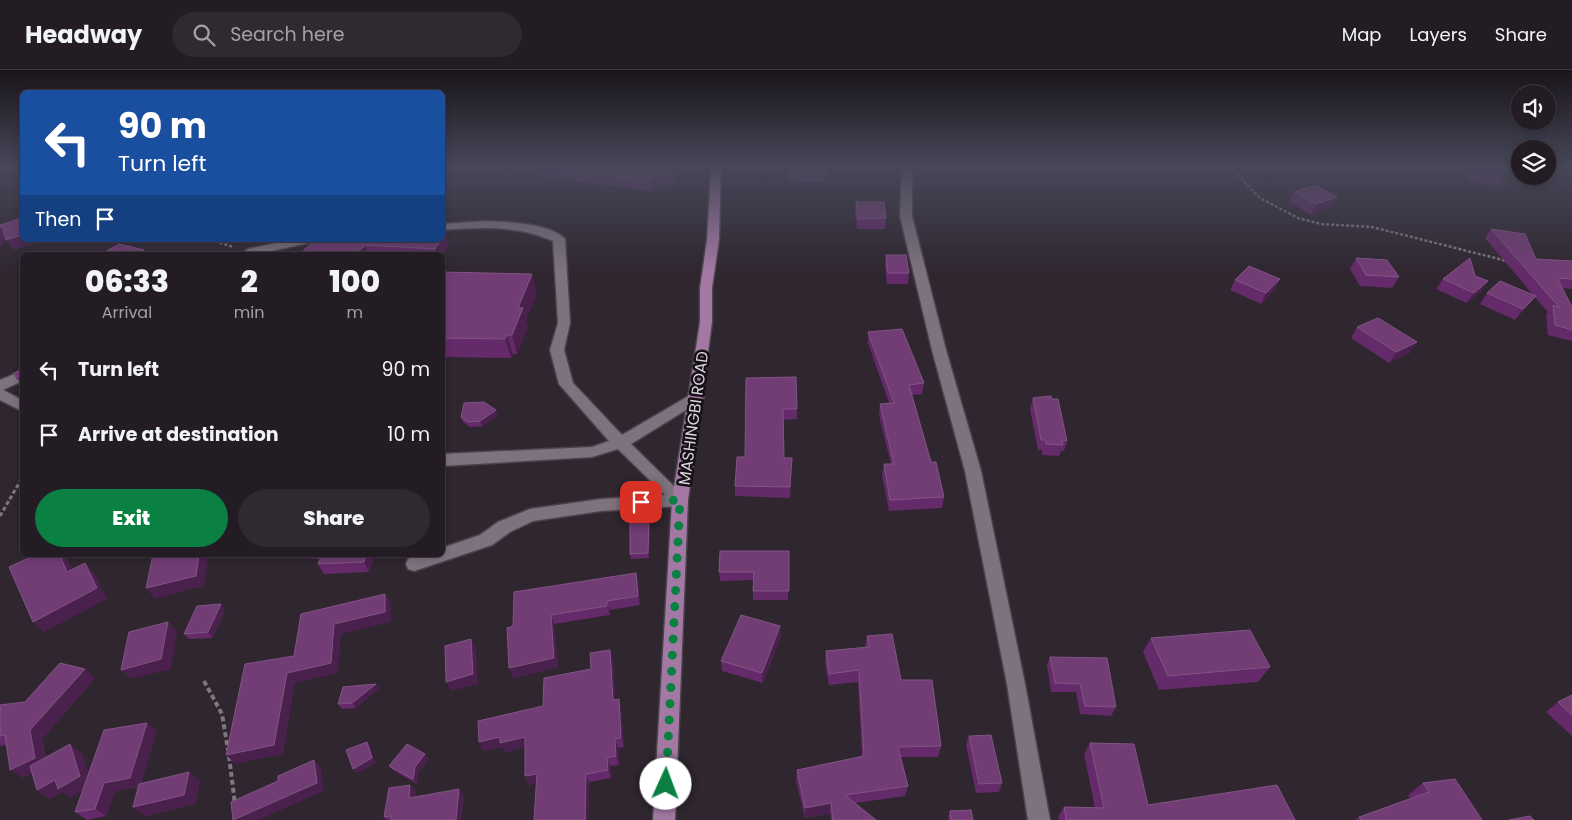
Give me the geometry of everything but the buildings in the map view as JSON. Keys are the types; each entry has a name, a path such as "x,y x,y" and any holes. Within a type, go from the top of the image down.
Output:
{"main road":[{"name":"MASHINGBI ROAD","path":"664,820 680,500 697,397 706,322 706,288 713,240 715,202"}],"street":[{"path":"906,202 906,216 939,350 973,472 1016,684 1039,820"},
{"path":"445,227 491,226 518,228 546,232 558,240 564,323 557,350 566,384 586,409 680,500"},
{"path":"254,252 299,242"},
{"path":"0,386 20,377"},
{"path":"0,394 20,405"},
{"path":"445,460 592,452 620,443 697,397"},
{"path":"445,554 486,540 504,528 530,515 601,505 680,500"},
{"path":"414,564 436,557"}],"path":[{"path":"1268,202 1298,218 1321,224 1372,227 1509,261"},
{"path":"212,242 246,252"},
{"path":"0,516 20,481"},
{"path":"204,682 222,714 234,789 235,812"}],"route":[{"path":"641,502 680,500 666,784"}]}
